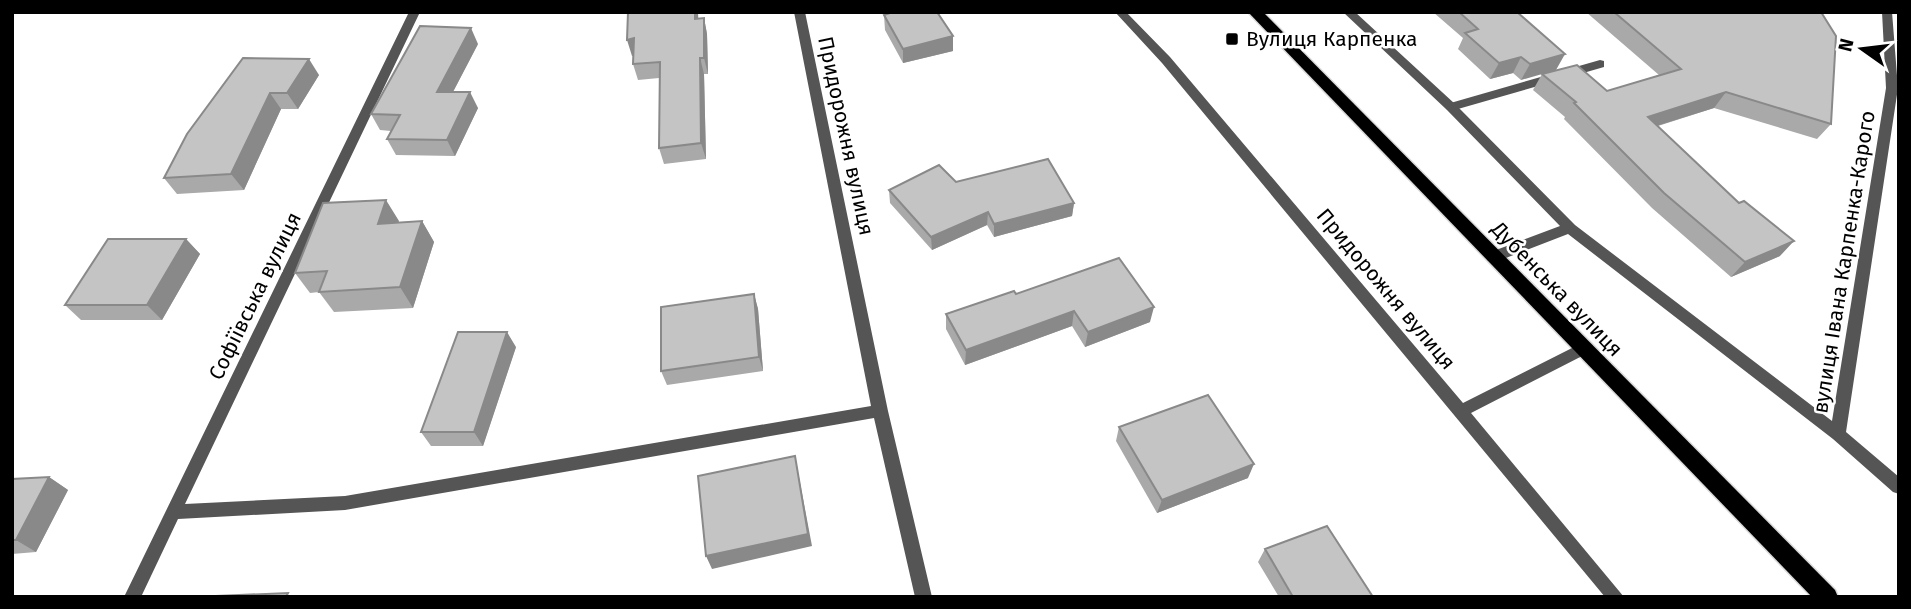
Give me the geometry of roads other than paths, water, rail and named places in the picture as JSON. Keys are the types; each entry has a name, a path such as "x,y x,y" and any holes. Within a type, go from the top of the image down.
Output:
{"main road":[{"name":"Дубенська вулиця","path":"1255,12 1827,597"}],"street":[{"name":"Софіївська вулиця","path":"132,597 415,12"},
{"name":"Придорожня вулиця","path":"799,12 880,411 924,597"},
{"name":"Придорожня вулиця","path":"1120,12 1166,60 1616,597"},
{"path":"1348,12 1451,107 1570,228 1838,434 1899,487"},
{"name":"вулиця Івана Карпенка-Карого","path":"1838,434 1892,88 1895,50 1887,12"},
{"path":"1451,107 1600,64"},
{"path":"1493,257 1570,228"},
{"path":"1461,411 1583,349"},
{"path":"175,512 345,503 880,411"}],"place":[{"name":"Вулиця Карпенка","path":"1232,39"}]}
